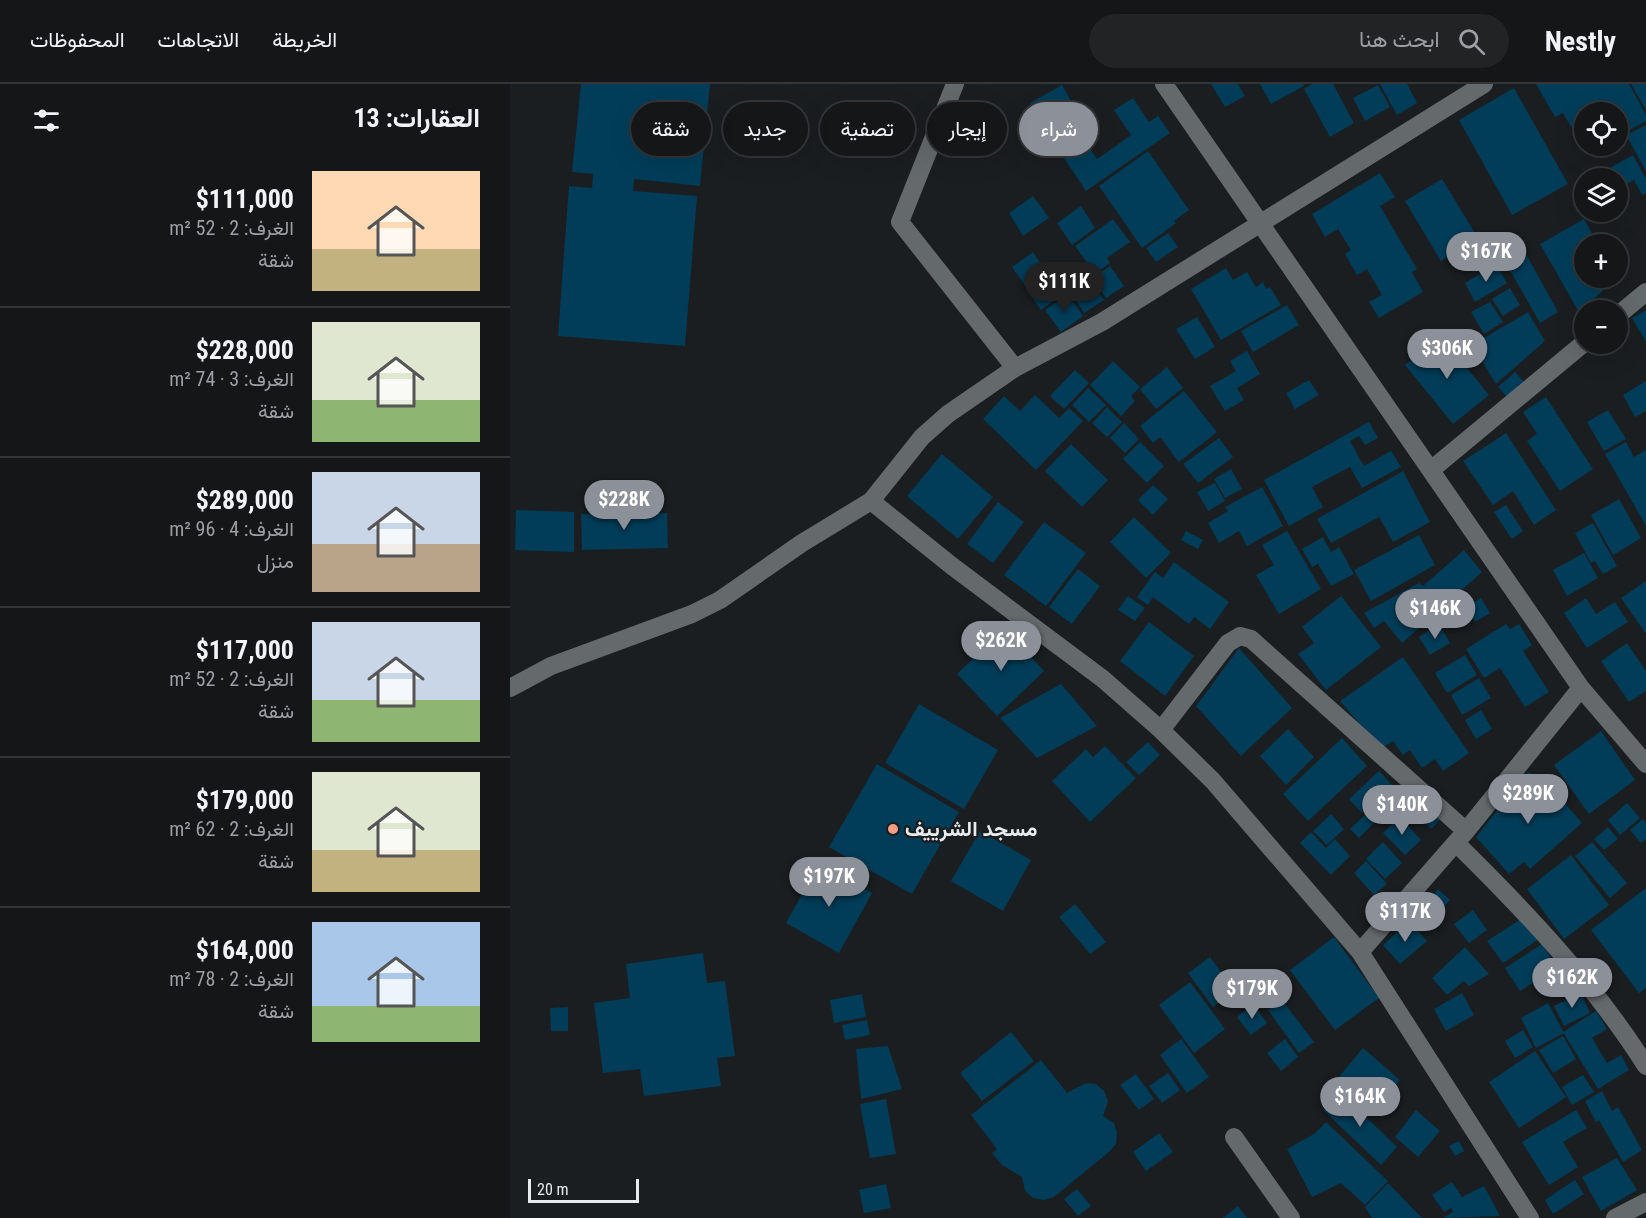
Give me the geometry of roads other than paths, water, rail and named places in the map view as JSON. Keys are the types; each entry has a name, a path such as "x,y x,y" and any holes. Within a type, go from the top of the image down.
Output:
{"street":[{"path":"955,84 900,222 1015,368"},
{"path":"1164,84 1581,688 1646,764"},
{"path":"510,688 551,666 692,614 720,600 802,543 872,501 922,437 948,414 1015,368 1102,322 1484,84"},
{"path":"1628,307 1646,292"},
{"path":"1431,470 1574,351"},
{"path":"872,501 952,566 1103,679 1161,730 1213,781 1360,952 1530,1218"},
{"path":"1161,730 1228,643 1240,636 1251,639 1461,837 1588,983 1646,1066"},
{"path":"1360,952 1461,837 1581,688"},
{"path":"1234,1137 1291,1218"},
{"path":"1615,1218 1646,1202"}],"place":[{"name":"مسجد الشرييف","path":"893,829"}]}
